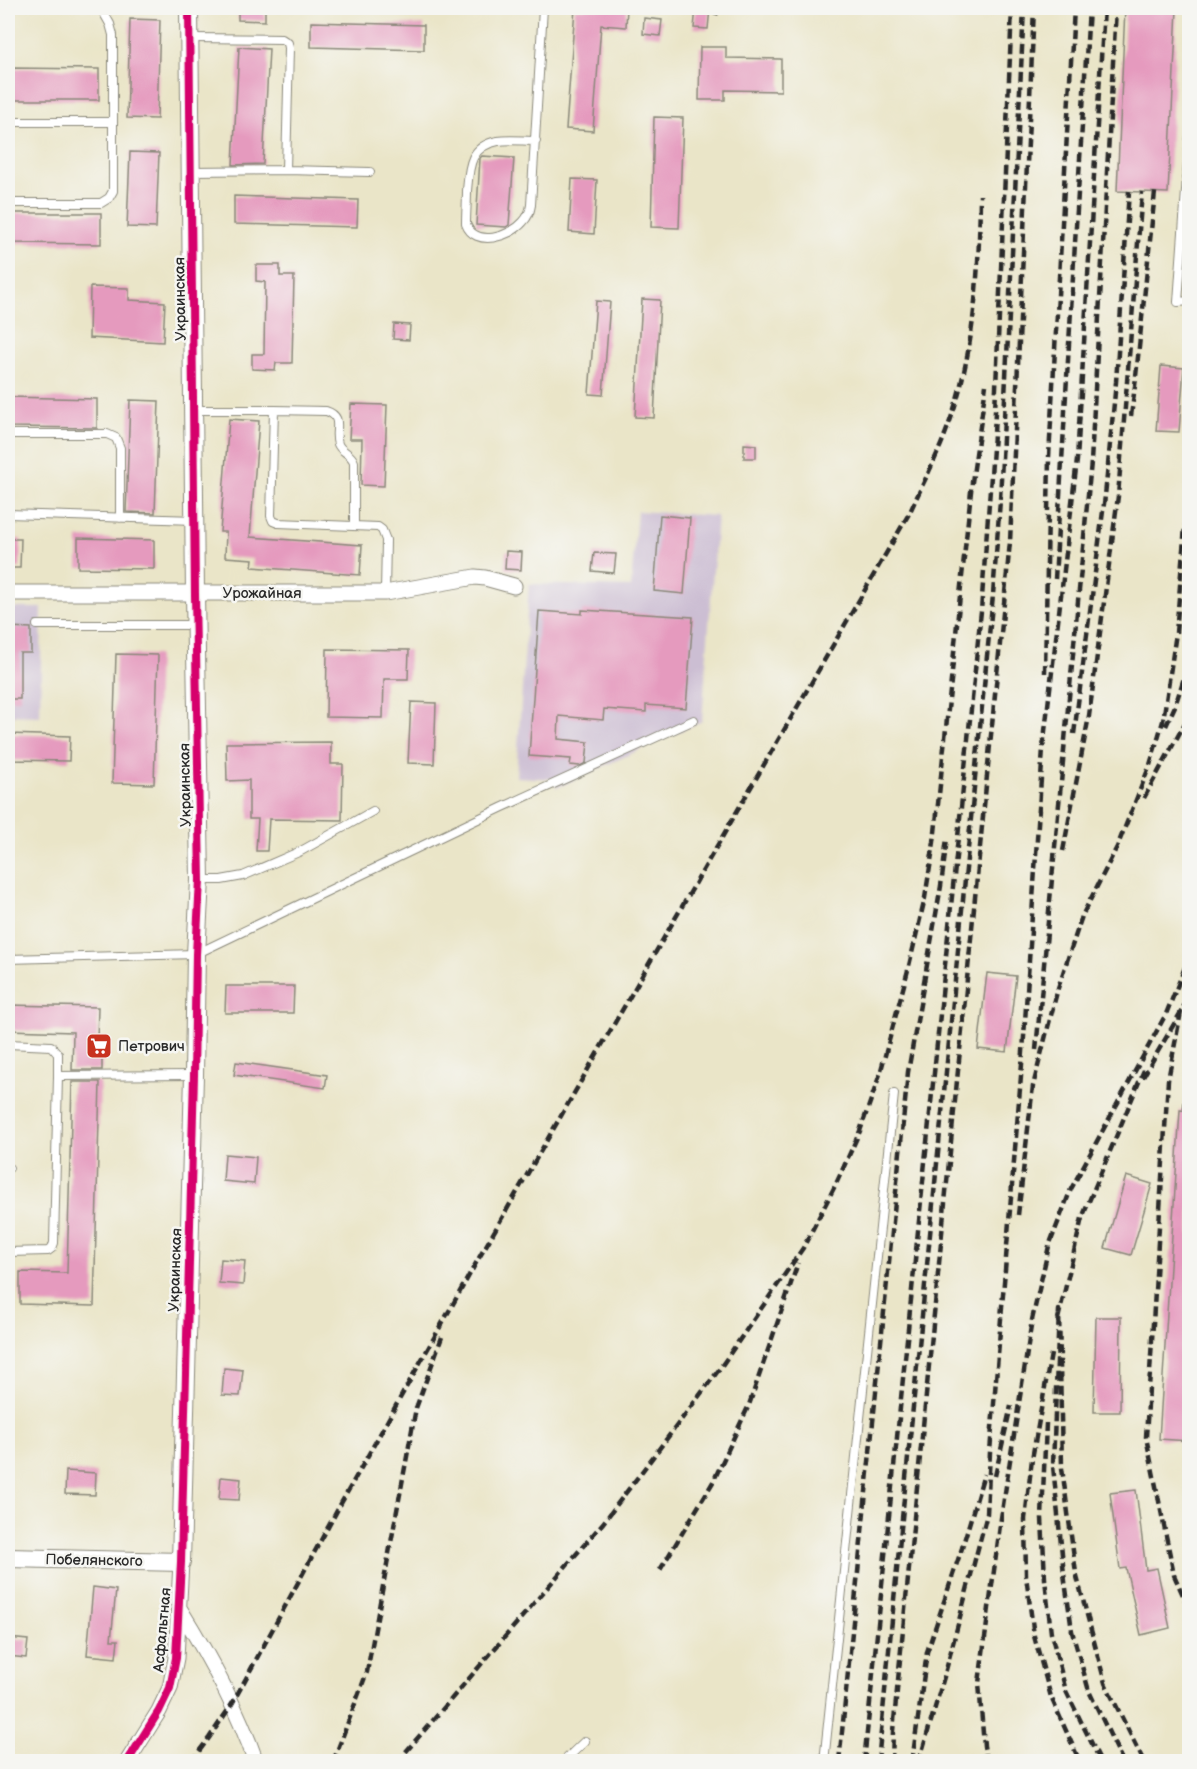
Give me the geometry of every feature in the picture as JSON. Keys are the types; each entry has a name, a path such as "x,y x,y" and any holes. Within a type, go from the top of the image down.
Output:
{"street":[{"name":"Украинская","path":"181,1562 196,954 200,880 189,8"},
{"name":"Урожайная","path":"8,593 385,593 475,577 514,586"},
{"name":"Побелянского","path":"8,1558 181,1562"},
{"name":"Асфальтная","path":"128,1761 159,1711 170,1688 176,1658 181,1562"},
{"path":"178,1608 204,1649 249,1740 256,1761"}],"lane":[{"path":"8,203 101,203 109,198 113,191 113,35 101,8"},
{"path":"536,141 495,141 485,146 473,157 469,167 466,224 468,230 477,237 486,238 506,234 517,228 529,213 536,141 543,8"},
{"path":"189,38 286,40 288,43 286,170"},
{"path":"8,122 113,122"},
{"path":"1190,135 1178,302 1190,301"},
{"path":"192,171 370,172"},
{"path":"194,410 326,411 333,414 337,423 338,444 352,457 354,462 354,525"},
{"path":"274,410 271,516 273,521 378,527 385,535 385,593"},
{"path":"8,434 107,434 116,438 120,448 120,518"},
{"path":"8,514 195,520"},
{"path":"37,625 196,625"},
{"path":"8,959 196,954 694,720"},
{"path":"200,880 220,880 243,876 301,851 373,811"},
{"path":"8,1044 51,1046 58,1054 54,1243 48,1251 8,1252"},
{"path":"58,1076 194,1075"},
{"path":"824,1761 894,1094"},
{"path":"563,1761 585,1742"}],"shaded area":[{"path":"637,511 717,516 702,721 556,788 556,779 516,777 529,584 631,587"},
{"path":"8,608 42,608 40,716 8,715"}],"building":[{"path":"238,8 265,8 265,21 238,20"},
{"path":"575,8 627,8 626,27 601,25 593,131 566,129"},
{"path":"696,8 710,8 708,29 694,28"},
{"path":"1125,8 1177,9 1168,193 1117,191"},
{"path":"644,18 662,20 660,36 643,34"},
{"path":"130,19 160,20 157,119 127,118"},
{"path":"311,22 424,25 424,50 311,47"},
{"path":"239,47 269,49 263,164 233,165"},
{"path":"700,47 726,47 726,58 781,59 781,91 725,90 725,100 699,100"},
{"path":"8,68 99,69 99,100 8,100"},
{"path":"654,117 683,118 679,228 651,227"},
{"path":"130,152 159,153 156,228 127,227"},
{"path":"482,156 514,158 509,225 506,227 476,225 480,158"},
{"path":"572,179 597,180 594,234 569,232"},
{"path":"234,196 358,200 357,227 234,224"},
{"path":"8,213 101,213 101,244 8,243"},
{"path":"256,265 280,265 280,276 294,276 292,363 276,363 275,370 252,369 252,354 264,354 265,282 256,281"},
{"path":"90,287 129,288 129,300 165,302 163,342 89,338"},
{"path":"642,299 660,300 654,418 635,417"},
{"path":"596,301 610,302 603,395 589,394"},
{"path":"394,324 410,325 409,340 393,339"},
{"path":"1161,366 1184,368 1179,432 1156,431"},
{"path":"8,397 97,399 97,428 8,427"},
{"path":"130,400 159,401 155,513 126,512"},
{"path":"351,404 387,405 384,486 361,485 362,439 349,439"},
{"path":"229,419 259,421 250,537 362,545 360,575 252,567 253,559 225,557 226,532 220,532"},
{"path":"744,444 756,445 756,458 744,458"},
{"path":"660,515 690,518 684,594 654,591"},
{"path":"78,538 154,540 154,569 78,568"},
{"path":"8,539 21,539 20,568 8,568"},
{"path":"506,551 522,552 521,570 505,569"},
{"path":"594,553 616,554 614,573 592,571"},
{"path":"582,610 693,617 686,708 646,705 646,712 604,709 603,720 559,716 558,739 588,742 586,763 580,766 570,765 571,759 529,756 539,611 582,614"},
{"path":"8,627 31,628 31,653 20,653 20,699 8,699"},
{"path":"327,649 409,650 408,679 384,679 383,718 326,717"},
{"path":"116,654 158,655 154,784 112,783"},
{"path":"411,702 436,703 434,764 408,763"},
{"path":"8,734 70,736 69,761 8,760"},
{"path":"331,742 331,764 343,764 342,820 269,819 267,851 256,851 258,819 249,819 249,780 227,781 226,743"},
{"path":"987,973 1016,976 1007,1052 978,1049"},
{"path":"226,986 294,986 293,1013 225,1013"},
{"path":"8,1005 98,1007 97,1041 102,1041 102,1070 72,1070 73,1032 8,1030"},
{"path":"236,1062 327,1075 325,1088 234,1075"},
{"path":"72,1082 100,1082 94,1306 20,1304 20,1272 67,1273"},
{"path":"1180,1110 1190,1111 1190,1441 1159,1439"},
{"path":"225,1154 256,1157 254,1184 223,1181"},
{"path":"1126,1176 1152,1184 1131,1255 1105,1248"},
{"path":"221,1259 245,1261 243,1285 219,1283"},
{"path":"1096,1317 1121,1317 1120,1412 1094,1412"},
{"path":"224,1368 243,1370 240,1396 222,1395"},
{"path":"66,1471 96,1473 95,1495 65,1494"},
{"path":"221,1477 241,1479 239,1500 219,1499"},
{"path":"1136,1490 1146,1570 1157,1568 1170,1628 1141,1635 1126,1568 1120,1569 1110,1493"},
{"path":"93,1587 116,1590 111,1640 118,1640 116,1658 87,1655"},
{"path":"8,1638 28,1640 26,1658 8,1656"}],"railway":[{"path":"716,15 718,8"},
{"path":"864,1762 981,611 994,435 1012,8"},
{"path":"878,1762 993,595 1000,500 1024,8"},
{"path":"892,1762 893,1731 1010,542 1034,8"},
{"path":"1045,673 1049,457 1074,8"},
{"path":"1055,579 1089,8"},
{"path":"919,1762 987,1514 990,1452 1023,1052 1043,748 1077,460 1104,8"},
{"path":"1036,1050 1091,462 1116,8"},
{"path":"1074,734 1105,496 1116,382 1129,191"},
{"path":"1063,851 1089,716 1118,496 1142,192"},
{"path":"1131,416 1155,192"},
{"path":"191,1762 232,1704 476,1263 910,512 946,432 963,374 976,285 980,195"},
{"path":"397,1762 603,1523 718,1371 803,1248 860,1131 880,1074 925,898 934,842 972,482 986,385"},
{"path":"1018,1215 1033,1086 1058,988 1082,916 1117,847 1150,765 1163,721 1176,633 1190,467"},
{"path":"1166,726 1190,659"},
{"path":"1144,798 1190,714"},
{"path":"839,1762 908,1072 941,886 947,838"},
{"path":"987,1762 979,1683 1001,1518 1032,1320 1049,1246 1071,1189 1166,1014 1190,955"},
{"path":"1143,1077 1190,993"},
{"path":"1181,1012 1168,1080 1146,1437 1174,1575 1190,1611"},
{"path":"1185,1109 1190,1053"},
{"path":"1058,1319 1082,1218 1144,1070"},
{"path":"660,1570 713,1482 749,1405 798,1263"},
{"path":"1123,1762 1089,1691 1072,1631 1053,1466 1059,1310 1062,1468 1076,1573 1105,1683 1144,1762"},
{"path":"333,1762 367,1672 416,1408 442,1337"},
{"path":"1051,1354 1032,1459 1025,1519 1026,1576 1034,1636 1051,1697 1080,1762"},
{"path":"995,1476 1011,1406"},
{"path":"1046,1423 1042,1518 1051,1633 1066,1691 1101,1762"},
{"path":"912,1762 927,1652 984,1474"}],"cycle path":[{"path":"127,1762 159,1711 170,1688 176,1658 181,1562 196,954 200,880 189,8"}],"place":[{"name":"Петрович","path":"99,1046"}]}
